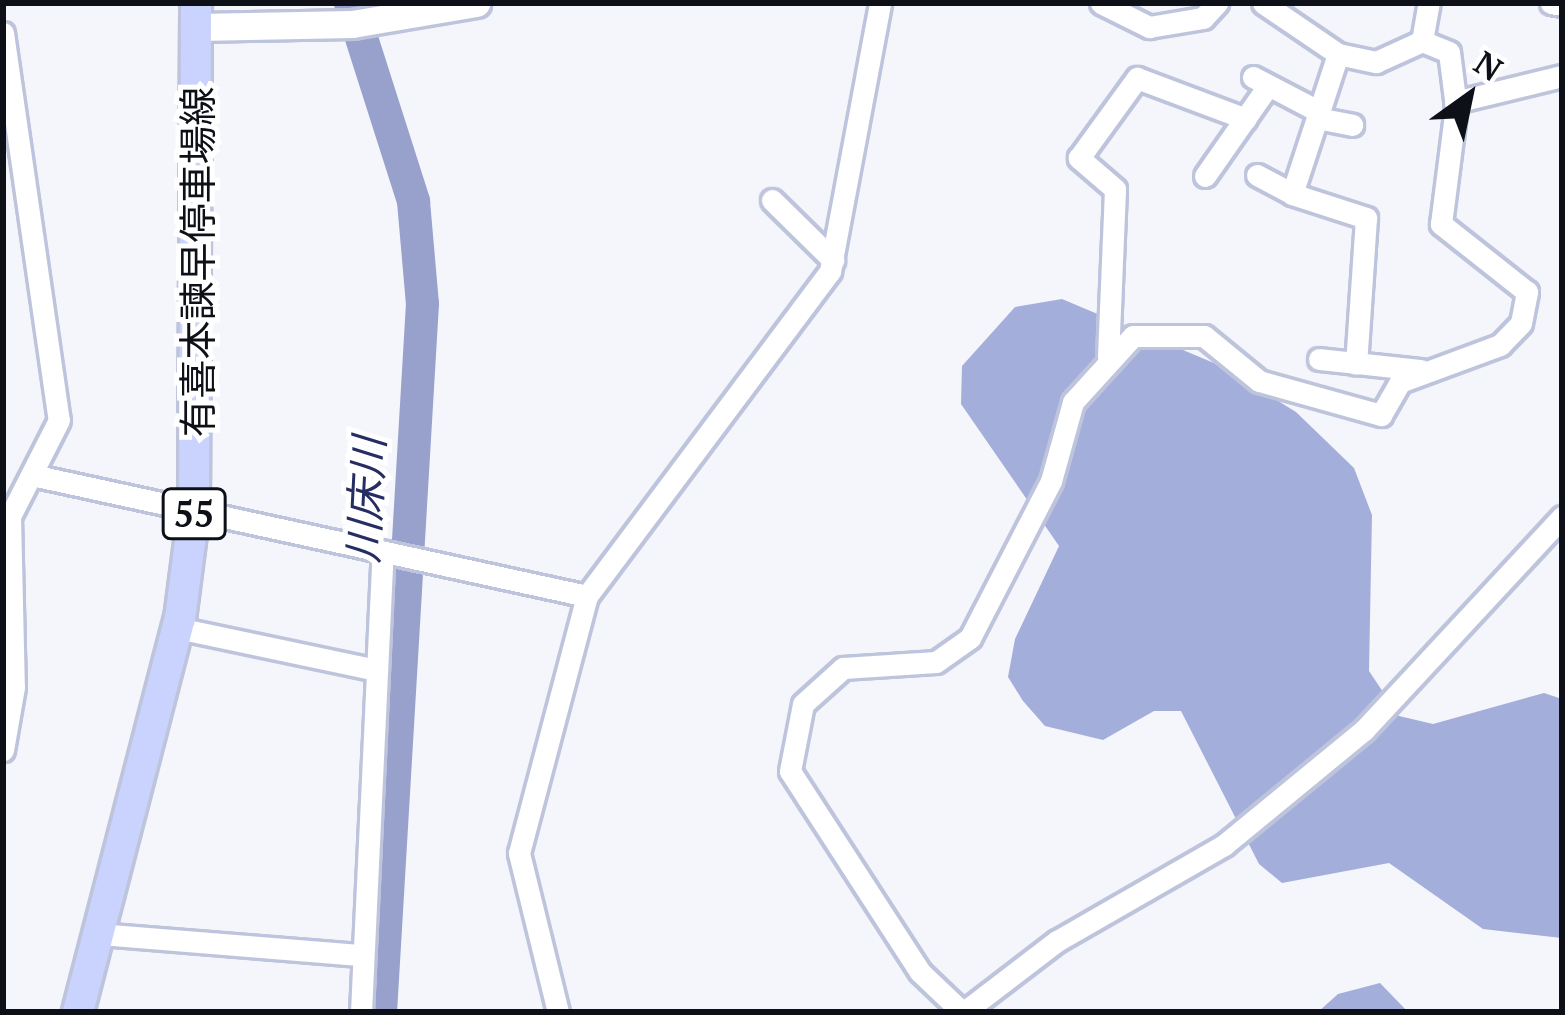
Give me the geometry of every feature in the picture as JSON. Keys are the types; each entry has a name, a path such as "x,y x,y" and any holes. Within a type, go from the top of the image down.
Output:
{"main road":[{"path":"196,15 315,25 393,20 476,3"},
{"name":"有喜本諫早停車場線","path":"79,1012 178,628 194,511 196,15"}],"street":[{"path":"558,1012 519,853 587,596 833,260 858,76 880,3"},
{"path":"1101,3 1149,27 1203,18 1217,3"},
{"path":"1263,3 1338,54 1376,62 1422,41 1449,52 1455,101 1442,224 1530,300 1500,345 1400,382 1381,415 1259,380 1204,336 1132,336 1108,357 1073,402 1052,482 970,638 936,662 843,668 818,682 789,742 790,770 920,972 963,1012 1057,940 1224,845 1364,730 1562,517"},
{"path":"1422,41 1429,3"},
{"path":"1551,3 1562,5"},
{"path":"3,33 59,374 59,420 32,475 7,548 14,687 3,750"},
{"path":"1292,194 1338,54"},
{"path":"1455,101 1562,76"},
{"path":"1108,357 1115,189 1079,158 1137,78 1246,119"},
{"path":"1204,176 1246,119 1260,82 1318,114 1352,125"},
{"path":"1257,175 1292,194 1366,218 1356,364"},
{"path":"772,200 833,260"},
{"path":"1319,359 1429,371"},
{"path":"32,475 587,596"},
{"path":"361,1012 383,552"},
{"path":"178,628 376,670"},
{"path":"99,934 361,955"}],"shaded area":[{"path":"1062,299 1221,366 1296,412 1354,468 1372,515 1369,671 1399,716 1433,724 1544,693 1562,699 1562,938 1483,929 1389,863 1282,883 1259,864 1181,711 1154,711 1103,740 1045,726 1023,701 1008,677 1015,639 1059,546 961,404 962,366 1015,307"},
{"path":"1380,983 1408,1012 1318,1012 1338,994"}],"waterway":[{"name":"川床川","path":"350,3 413,201 422,303 380,1012"}]}
